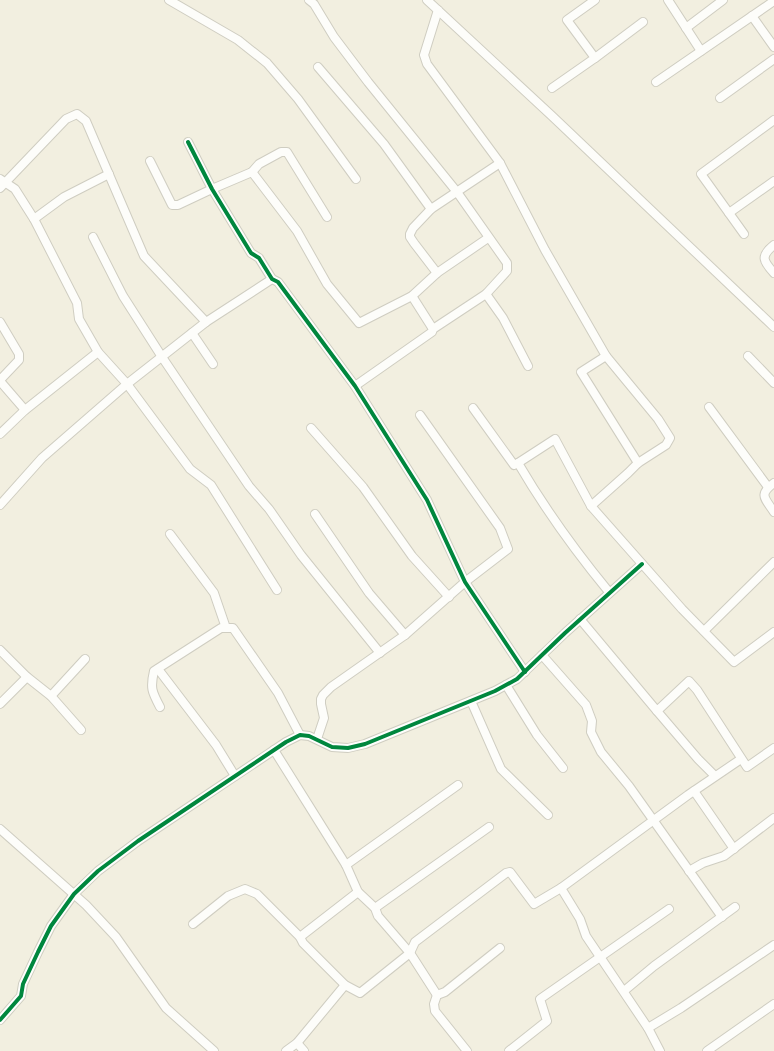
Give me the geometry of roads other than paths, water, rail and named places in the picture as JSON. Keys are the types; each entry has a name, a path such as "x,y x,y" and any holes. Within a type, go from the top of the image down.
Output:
{"street":[{"path":"169,0 238,40 267,63 298,99 356,179"},
{"path":"427,0 773,324"},
{"path":"595,0 567,20 595,58"},
{"path":"668,0 701,51"},
{"path":"686,28 722,0"},
{"path":"314,1 334,37 368,82 457,192 507,263 507,271 486,294 433,329 432,332 355,386"},
{"path":"656,82 774,1"},
{"path":"438,10 424,55 427,64 500,163 545,250 606,356 658,419 670,438 666,445 638,463 591,506"},
{"path":"752,16 774,47"},
{"path":"552,88 643,22"},
{"path":"720,98 774,59"},
{"path":"318,67 384,144 430,209"},
{"path":"206,322 144,256 86,121 77,114 66,119 2,183 14,189 34,219 77,303 79,319 98,352 127,384 190,469 211,485 277,590"},
{"path":"744,234 701,174 774,120"},
{"path":"188,142 212,189 251,253 259,258 272,279 278,282 355,386 426,500 465,582 525,672"},
{"path":"150,161 172,205 178,205 252,172 259,164 281,152 287,152 328,217"},
{"path":"437,273 410,237 413,228 430,209 500,163"},
{"path":"252,172 297,230 327,284 359,323 412,296 437,273 488,238"},
{"path":"34,219 64,197 110,174"},
{"path":"729,213 774,181"},
{"path":"93,237 124,296 162,357 249,486 269,508 301,555 380,653"},
{"path":"774,245 764,255 764,260 774,273"},
{"path":"0,505 42,458 127,384 206,322 272,279"},
{"path":"486,294 503,318 528,366"},
{"path":"412,296 433,329"},
{"path":"0,322 18,354 19,360 0,380 25,410"},
{"path":"192,333 213,364"},
{"path":"0,434 25,410 98,352"},
{"path":"606,356 581,372 638,463"},
{"path":"748,356 774,383"},
{"path":"473,408 514,465 555,439 591,506 642,564 734,662 774,632"},
{"path":"709,408 771,485 764,492 765,498 774,512"},
{"path":"317,739 324,718 321,704 323,695 331,687 405,635 465,582 508,549 500,528 420,415"},
{"path":"311,428 363,487 412,556 449,597"},
{"path":"518,463 541,501 609,592"},
{"path":"315,514 369,593 405,635"},
{"path":"170,534 214,593 226,628"},
{"path":"704,631 774,562"},
{"path":"0,1020 21,996 23,984 51,926 74,894 98,871 138,841 286,742 300,736 309,736 332,747 348,748 365,744 471,700 517,679 609,592 642,564"},
{"path":"580,619 698,759 715,776"},
{"path":"160,707 152,691 151,684 154,671 221,628 233,628 278,693 300,736"},
{"path":"0,650 27,677 51,696 81,730"},
{"path":"542,655 586,705 592,721 591,732 600,752 629,786 722,917"},
{"path":"51,696 85,659"},
{"path":"158,669 216,745 235,776"},
{"path":"0,704 27,677"},
{"path":"657,711 689,681 697,690 747,767 774,748"},
{"path":"506,685 537,735 563,768"},
{"path":"471,700 501,768 548,815"},
{"path":"274,750 346,865 358,892 375,908 378,916 410,953 437,996"},
{"path":"193,924 228,896 245,888 257,894 345,985 360,993 410,953 415,942 506,873 510,872 534,904 561,888 694,791 741,759"},
{"path":"346,865 458,785"},
{"path":"694,791 734,849"},
{"path":"689,871 703,863 724,856 774,818"},
{"path":"375,908 489,827"},
{"path":"0,829 74,894 116,937 166,1008 214,1051"},
{"path":"561,888 580,919 586,936 648,1028 660,1051"},
{"path":"300,937 358,892"},
{"path":"624,991 654,966 735,907"},
{"path":"509,1051 547,1020 540,999 669,909"},
{"path":"648,1028 681,1008 774,945"},
{"path":"467,1051 435,1011 434,1004 437,996 445,992 500,948"},
{"path":"286,1051 297,1043 345,985"},
{"path":"707,1051 774,1004"},
{"path":"297,1043 304,1051"}]}
